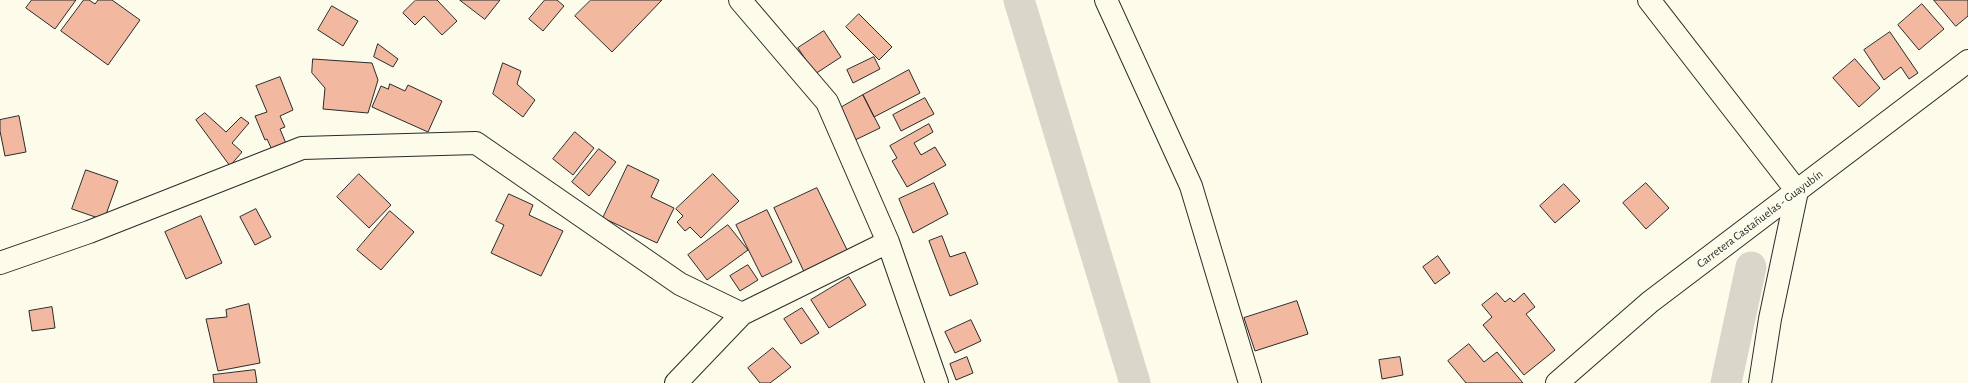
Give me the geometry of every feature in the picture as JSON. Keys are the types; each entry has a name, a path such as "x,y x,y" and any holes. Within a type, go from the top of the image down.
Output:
{"street":[{"path":"740,0 827,102 888,242 937,383"},
{"path":"1106,0 1191,186 1250,383"},
{"path":"1650,0 1797,191 1770,319 1760,383"},
{"name":"Carretera Castañuelas - Guayubín","path":"1557,383 1650,302 1968,61"},
{"path":"0,264 89,232 302,148 476,142 680,284 742,314"},
{"path":"676,383 742,314 888,242"}],"building":[{"path":"32,0 76,0 55,29 26,8"},
{"path":"84,0 89,0 95,4 98,0 112,0 140,20 108,65 61,31"},
{"path":"416,0 437,0 457,21 442,35 424,16 415,25 403,13"},
{"path":"460,0 500,0 485,19"},
{"path":"545,0 557,0 564,6 543,31 529,19"},
{"path":"591,0 662,0 612,52 575,16"},
{"path":"1934,0 1968,0 1968,16 1956,26"},
{"path":"1922,4 1944,29 1919,50 1898,25"},
{"path":"332,6 358,21 343,46 318,30"},
{"path":"859,14 892,47 879,60 846,27"},
{"path":"824,31 841,57 815,74 798,48"},
{"path":"1890,32 1918,73 1909,79 1901,67 1884,80 1864,50"},
{"path":"378,44 398,59 393,67 374,57"},
{"path":"874,57 880,69 853,83 847,70"},
{"path":"313,59 372,63 378,80 368,113 323,109 325,88 312,73"},
{"path":"1855,59 1880,88 1859,107 1833,78"},
{"path":"503,63 521,71 517,84 535,100 523,117 493,94"},
{"path":"909,70 920,93 874,117 863,95"},
{"path":"280,77 293,110 280,116 285,127 280,129 287,146 273,152 267,139 265,140 255,116 267,112 256,86"},
{"path":"390,84 405,91 408,85 442,101 428,132 372,107 381,86 388,89"},
{"path":"863,95 880,128 851,142 835,111"},
{"path":"925,98 934,114 901,131 893,115"},
{"path":"205,113 226,132 241,117 249,123 232,143 242,152 230,166 196,120"},
{"path":"19,116 26,152 5,156 0,131 0,120"},
{"path":"929,124 933,132 914,143 921,155 935,147 946,165 907,187 892,161 897,158 890,146"},
{"path":"575,132 594,148 573,175 553,159"},
{"path":"599,149 616,162 589,196 572,182"},
{"path":"628,165 659,180 651,197 674,208 657,243 603,218"},
{"path":"86,170 118,181 104,220 72,209"},
{"path":"359,174 391,205 369,228 337,197"},
{"path":"713,174 739,201 701,238 690,227 685,231 677,222 683,216 676,209"},
{"path":"934,183 948,214 913,233 899,199"},
{"path":"1646,183 1669,208 1646,229 1623,203"},
{"path":"1564,184 1580,201 1555,223 1540,206"},
{"path":"817,188 850,256 806,276 774,208"},
{"path":"509,194 533,205 529,215 563,231 541,276 491,253 504,225 496,221"},
{"path":"256,209 271,237 255,245 240,217"},
{"path":"767,210 792,262 762,277 736,225"},
{"path":"390,211 414,232 381,270 357,250"},
{"path":"201,216 222,263 186,279 165,232"},
{"path":"728,225 748,250 707,280 688,255"},
{"path":"942,236 950,257 965,252 978,284 950,296 929,241"},
{"path":"1438,256 1450,273 1435,284 1423,267"},
{"path":"748,265 758,280 740,291 730,276"},
{"path":"849,277 866,305 829,328 811,300"},
{"path":"1497,293 1505,302 1510,298 1514,302 1524,293 1535,307 1526,314 1555,350 1524,375 1483,325 1492,317 1482,305"},
{"path":"1297,301 1308,334 1255,351 1244,318"},
{"path":"249,304 260,363 218,371 206,319 227,317 226,310"},
{"path":"52,307 55,328 32,331 29,311"},
{"path":"802,308 819,333 801,344 784,319"},
{"path":"971,320 981,341 955,353 945,332"},
{"path":"1469,344 1484,362 1497,352 1523,383 1466,383 1448,361"},
{"path":"773,348 791,367 770,383 760,383 748,368"},
{"path":"967,357 973,373 956,380 950,364"},
{"path":"1400,357 1403,375 1382,379 1379,360"},
{"path":"255,370 257,383 214,383 213,375"}],"waterway":[{"path":"1019,0 1135,383"},
{"path":"1726,383 1751,267"}]}
